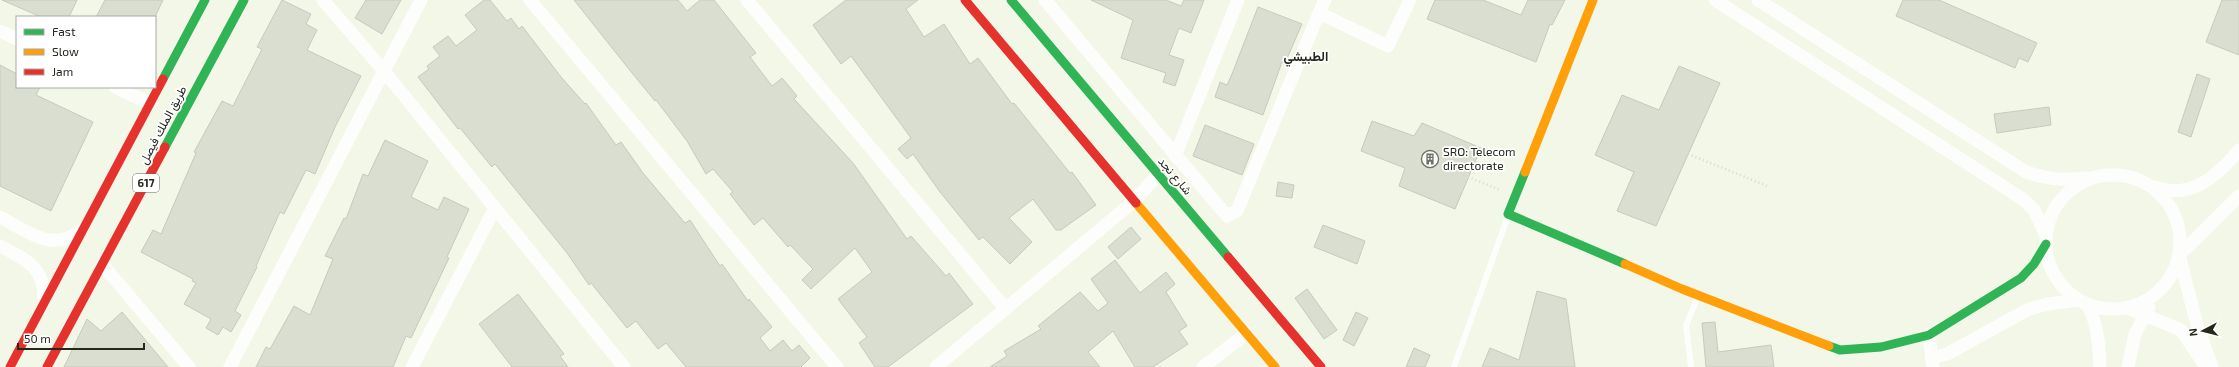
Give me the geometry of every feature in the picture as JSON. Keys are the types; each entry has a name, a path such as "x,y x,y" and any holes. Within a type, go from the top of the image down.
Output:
{"main road":[{"name":"طريق الملك فيصل","path":"10,367 43,302 205,0"},
{"name":"طريق الملك فيصل","path":"47,367 244,0"},
{"path":"965,0 1275,367"},
{"name":"شارع نجد","path":"1010,0 1321,367"},
{"path":"1593,0 1508,214 1699,294 1840,350 1881,347 1929,335 2021,278 2034,264 2046,239"}],"street":[{"path":"324,0 384,71 624,367"},
{"path":"230,367 422,0"},
{"path":"530,0 837,367"},
{"path":"747,0 1005,308"},
{"path":"1045,0 1227,216 1237,211 1325,0"},
{"path":"1175,156 1238,0"},
{"path":"1319,13 1388,46 1410,0"},
{"path":"1714,0 2024,200 2034,210 2046,239"},
{"path":"1758,0 2026,172 2044,178 2063,181 2119,175 2132,177 2150,186 2168,192 2179,192 2195,188 2213,176 2239,150"},
{"path":"0,31 16,39"},
{"path":"118,88 150,104"},
{"path":"936,367 1134,201 1158,175"},
{"path":"2093,177 2075,186 2060,199 2050,216 2046,239 2047,257 2055,277 2069,294 2084,303 2108,310 2128,308 2144,302 2159,292"},
{"path":"2150,186 2164,199 2175,216 2180,235 2179,255 2197,325 2212,367"},
{"path":"2128,367 2135,334 2144,314 2168,281 2179,255 2210,222 2239,196"},
{"path":"412,367 495,208"},
{"path":"0,217 43,240 51,242 63,241 83,229"},
{"path":"0,246 30,262 37,270 42,282 43,302"},
{"path":"102,264 189,367"},
{"path":"1929,335 1933,363 2029,308 2048,304 2084,303"},
{"path":"2084,303 2094,318 2099,338 2100,367"},
{"path":"2128,308 2180,330 2206,367"},
{"path":"1202,367 1247,333"}],"lane":[{"path":"1454,367 1508,214"},
{"path":"1691,367 1686,325 1699,294"}],"path":[{"path":"1688,154 1767,186"},
{"path":"1468,177 1515,197"}],"building":[{"path":"2,0 77,0 69,16 39,16"},
{"path":"105,0 163,0 155,16 97,16"},
{"path":"282,0 311,14 306,24 317,30 307,50 361,76 335,127 315,174 306,170 284,214 280,212 256,266 257,267 235,311 241,315 231,332 223,327 218,335 206,328 211,319 184,304 196,283 192,281 193,279 141,252 153,230 161,234 196,153 194,152 222,101 233,106 262,49 257,47"},
{"path":"366,0 401,0 382,34 355,18"},
{"path":"484,0 490,0 507,21 511,18 519,29 522,26 561,77 585,104 586,103 616,145 621,142 643,173 685,223 690,220 720,266 722,264 748,301 749,299 772,327 760,338 770,351 783,340 792,351 799,345 810,358 801,367 686,367 666,343 658,349 636,321 627,328 591,283 589,285 567,253 495,164 492,167 460,128 458,129 418,77 429,69 427,66 440,56 433,47 448,36 456,46 477,30 465,15"},
{"path":"574,0 678,0 687,11 700,0 714,0 756,53 750,57 772,86 782,78 797,96 794,99 853,163 907,239 911,236 946,276 949,273 973,304 888,367 875,367 859,343 867,337 838,299 872,272 855,248 811,289 802,280 813,269 790,245 788,247 763,218 754,225 730,194 733,192 713,169 706,174 687,141 656,100 655,101"},
{"path":"846,0 918,0 906,9 924,37 944,24 970,64 978,58 1012,104 1014,103 1070,173 1072,172 1096,205 1061,230 1056,230 1033,199 1009,218 1032,242 1010,264 983,237 979,240 940,192 913,154 907,159 898,149 911,138 851,56 841,64 813,25"},
{"path":"1091,0 1166,0 1181,6 1184,0 1204,0 1191,33 1179,28 1169,55 1184,60 1175,86 1163,82 1166,73 1121,58 1133,20"},
{"path":"1435,0 1483,0 1521,15 1528,0 1565,0 1552,25 1550,24 1536,62 1427,19"},
{"path":"1903,0 1939,0 2037,43 2028,62 2019,58 2015,68 1896,16"},
{"path":"2222,0 2239,0 2239,55 2206,42"},
{"path":"1258,7 1302,24 1285,63 1282,62 1263,115 1215,97 1220,82 1227,85"},
{"path":"0,65 16,73 16,88 40,88 36,95 93,122 51,211 0,186"},
{"path":"1679,66 1720,83 1656,226 1617,211 1634,172 1595,155 1622,95 1659,110"},
{"path":"2197,74 2210,79 2191,137 2178,132"},
{"path":"2049,107 2051,125 1997,133 1994,114"},
{"name":"SRO: Telecom directorate","path":"1372,121 1414,136 1422,123 1481,148 1455,209 1399,186 1405,168 1361,151"},
{"path":"1205,125 1254,144 1242,175 1193,156"},
{"path":"385,140 428,161 411,197 438,210 444,197 469,209 447,257 449,258 411,338 406,336 393,367 256,367 266,347 270,349 294,306 310,315 333,259 325,256 344,218 346,219 363,174 368,176"},
{"path":"1278,182 1294,185 1292,198 1276,196"},
{"path":"1323,225 1365,241 1357,264 1314,247"},
{"path":"1131,227 1141,239 1118,259 1108,247"},
{"path":"1115,260 1140,293 1166,272 1175,284 1166,292 1187,326 1179,331 1188,344 1153,367 1135,367 1113,331 1088,352 1100,367 990,367 1007,356 1004,351 1041,329 1038,326 1080,292 1098,311 1108,303 1091,279"},
{"path":"1307,289 1337,330 1324,339 1295,298"},
{"path":"1537,291 1566,299 1575,367 1482,367 1490,348 1519,360"},
{"path":"518,294 564,354 560,356 568,367 512,367 479,324"},
{"path":"122,312 168,367 64,367 87,319 101,331"},
{"path":"1356,312 1368,318 1354,346 1343,340"},
{"path":"1715,322 1718,352 1771,345 1774,367 1706,367 1702,323"},
{"path":"1414,348 1430,355 1425,367 1406,367"}],"traffic: fast":[{"path":"163,79 205,0"},
{"path":"165,147 244,0"},
{"path":"1011,0 1228,257"},
{"path":"1525,172 1508,214 1625,264"},
{"path":"1829,346 1840,350 1881,347 1929,335 2021,278 2034,264 2046,244"}],"traffic: slow":[{"path":"1525,172 1593,0"},
{"path":"1136,203 1275,367"},
{"path":"1625,264 1682,289 1829,346"}],"traffic: jam":[{"path":"965,0 1136,203"},
{"path":"10,367 163,79"},
{"path":"47,367 165,147"},
{"path":"1228,257 1321,367"}],"place":[{"name":"SRO: Telecom directorate","path":"1430,159"}],"district":[{"name":"الطبيشي","path":"1306,56"}]}
